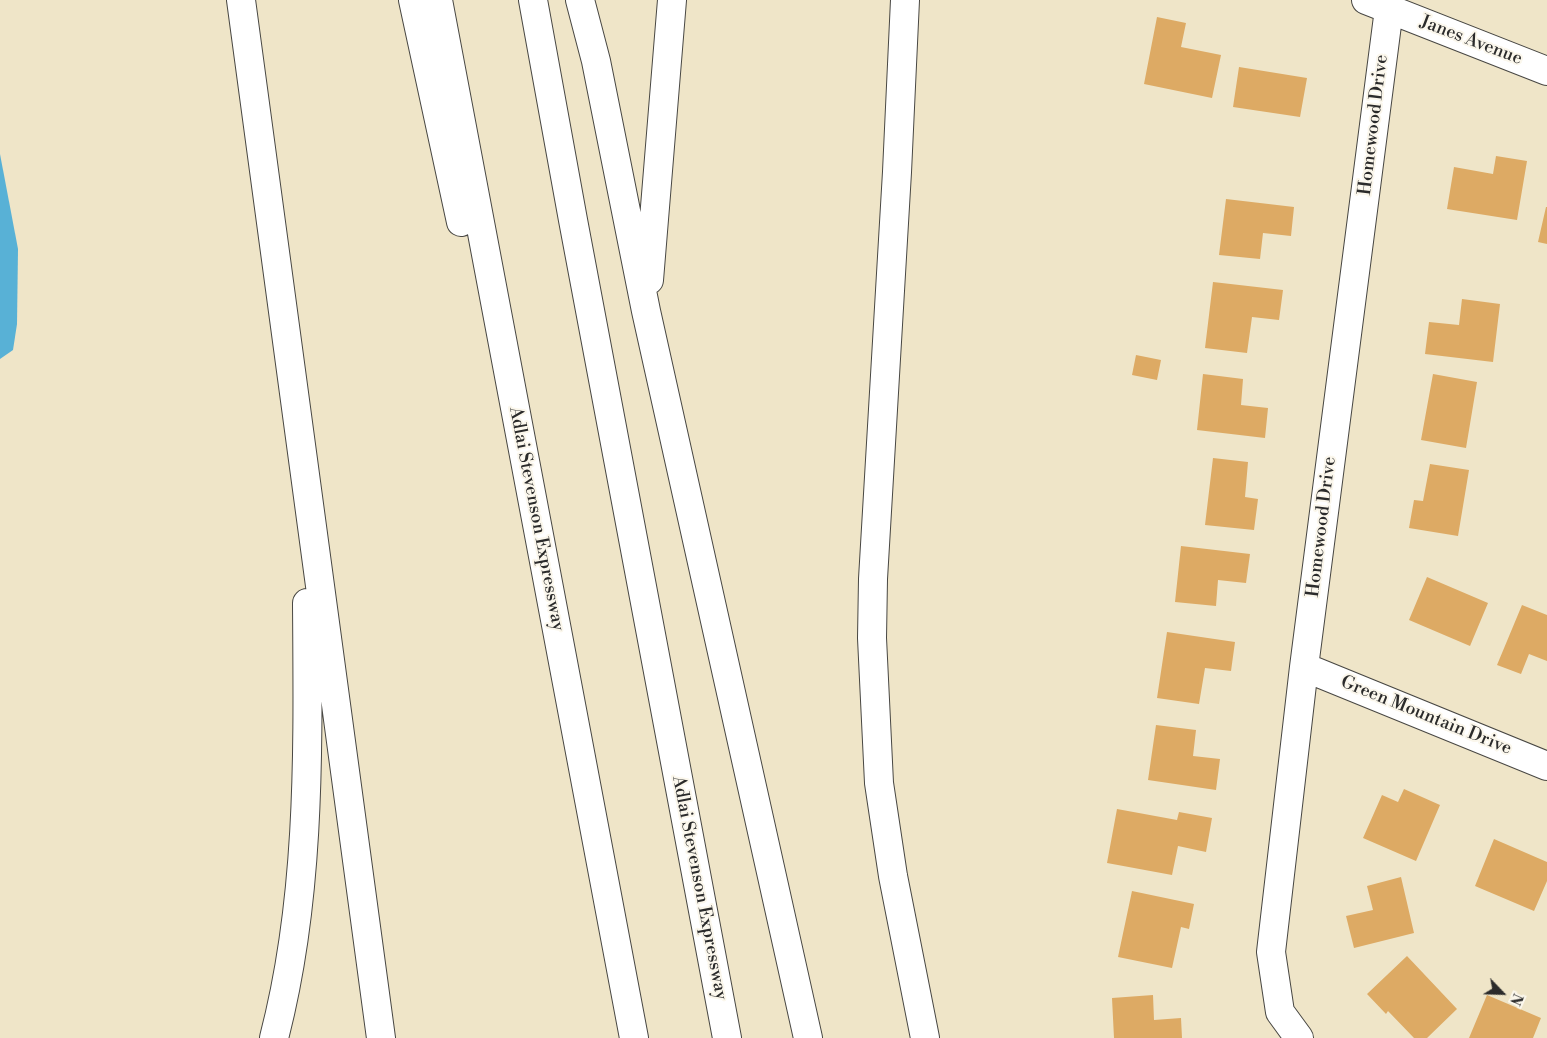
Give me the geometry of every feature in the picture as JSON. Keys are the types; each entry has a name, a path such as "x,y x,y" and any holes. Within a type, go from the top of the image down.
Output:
{"main road":[{"path":"241,0 382,1038"},
{"path":"413,0 598,849"},
{"name":"Adlai Stevenson Expressway","path":"438,0 634,1038"},
{"name":"Adlai Stevenson Expressway","path":"533,0 727,1038"},
{"path":"580,0 596,61 646,311 808,1038"},
{"path":"646,311 672,0"},
{"path":"905,0 872,638 879,783 893,876 925,1038"},
{"name":"Janes Avenue","path":"1378,5 1547,71"},
{"name":"Homewood Drive","path":"1299,1038 1280,1012 1271,952 1378,5"},
{"path":"274,1038 297,924 304,833 308,712 307,494"},
{"name":"Green Mountain Drive","path":"1304,667 1547,766"}],"water":[{"path":"0,154 18,249 17,324 13,350 0,359"}],"building":[{"path":"1157,17 1186,23 1181,47 1221,55 1212,98 1144,84"},
{"path":"1239,67 1307,78 1300,117 1233,107"},
{"path":"1496,156 1527,161 1517,220 1447,209 1454,167 1493,174"},
{"path":"1226,199 1294,207 1291,236 1263,233 1260,259 1219,255"},
{"path":"1547,207 1547,244 1538,242"},
{"path":"1213,282 1283,290 1279,320 1252,317 1247,353 1205,348"},
{"path":"1462,299 1500,304 1493,362 1425,354 1429,322 1459,325"},
{"path":"1136,355 1161,360 1157,380 1132,375"},
{"path":"1203,374 1243,379 1241,405 1268,408 1265,438 1197,430"},
{"path":"1433,374 1477,382 1466,448 1421,440"},
{"path":"1213,458 1248,462 1245,497 1258,499 1254,530 1205,525"},
{"path":"1430,464 1469,470 1458,536 1409,528 1414,500 1423,501"},
{"path":"1181,546 1250,554 1246,583 1218,580 1216,606 1175,602"},
{"path":"1427,577 1488,603 1470,646 1409,620"},
{"path":"1522,605 1547,615 1547,661 1529,654 1521,674 1497,665"},
{"path":"1167,632 1235,642 1231,671 1205,668 1199,704 1157,698"},
{"path":"1156,725 1196,730 1193,756 1220,759 1216,790 1148,780"},
{"path":"1404,789 1440,805 1416,861 1363,838 1382,795 1398,802"},
{"path":"1117,809 1177,820 1179,812 1212,818 1206,852 1178,846 1172,875 1107,863"},
{"path":"1494,839 1547,862 1547,881 1534,911 1475,886"},
{"path":"1401,877 1414,933 1354,948 1346,916 1373,910 1367,886"},
{"path":"1132,891 1194,904 1189,929 1181,927 1172,968 1118,957"},
{"path":"1407,956 1457,1009 1427,1038 1414,1038 1388,1011 1386,1014 1367,994"},
{"path":"1153,995 1154,1020 1181,1018 1182,1038 1114,1038 1112,998"},
{"path":"1487,995 1541,1018 1533,1038 1469,1038"}]}
